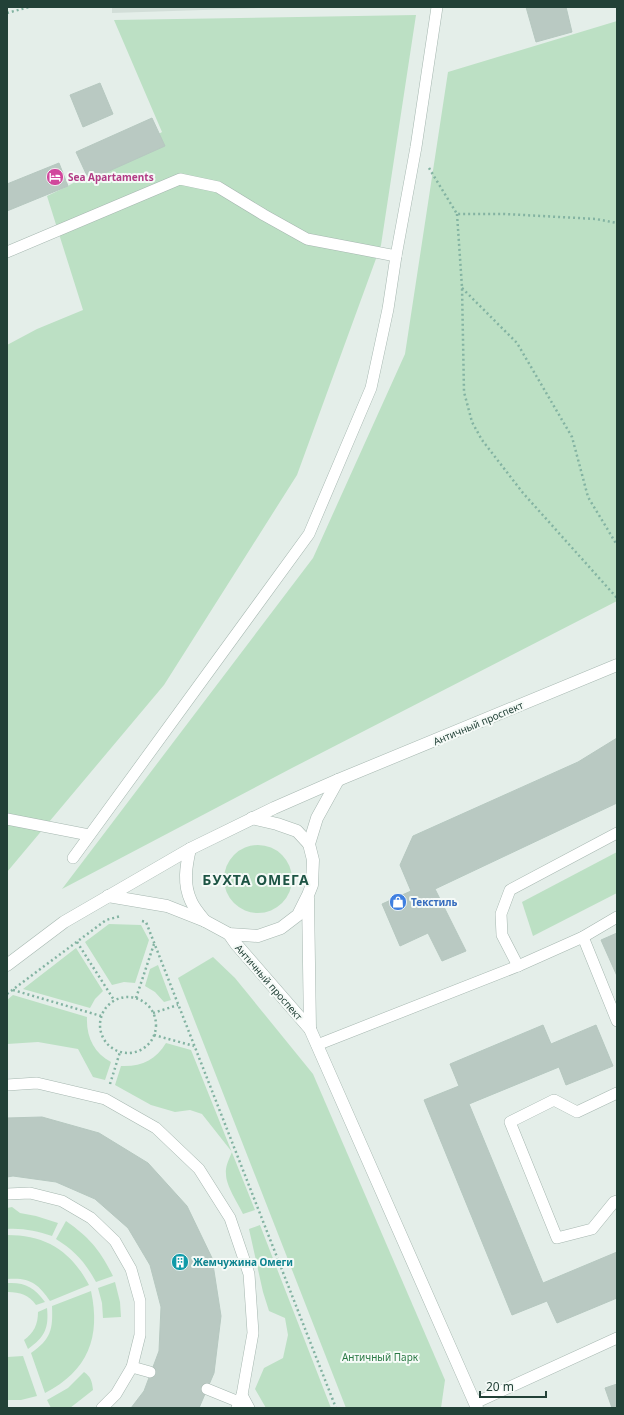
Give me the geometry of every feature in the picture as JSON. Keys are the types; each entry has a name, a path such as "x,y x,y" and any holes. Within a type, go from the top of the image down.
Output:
{"street":[{"name":"Античный проспект","path":"7,964 64,922 190,849 252,818 338,780 617,665"},
{"name":"Античный проспект","path":"108,896 167,906 205,921 229,934 258,936 281,928 298,915 312,885 313,860 309,844 317,818 338,780"},
{"path":"252,818 277,824 296,831 309,844"},
{"name":"Античный проспект","path":"190,849 186,868 186,885 191,901 205,921"},
{"name":"Античный проспект","path":"308,895 310,1029"},
{"name":"Античный проспект","path":"229,934 310,1029 476,1406"}],"lane":[{"path":"73,858 309,534 371,388 388,309 416,147 437,7"},
{"path":"7,252 180,179 218,187 307,239 396,256"},
{"path":"7,819 89,835"},
{"path":"518,966 502,935 501,914 510,890 617,833"},
{"path":"317,1045 518,966 583,937 617,917"},
{"path":"583,937 617,1021"},
{"path":"7,1085 37,1083 105,1099 156,1128 199,1169 230,1218 249,1274 253,1333 242,1403 207,1389"},
{"path":"617,1093 577,1112 554,1100 510,1122 557,1238 592,1229 614,1202 617,1201"},
{"path":"7,1194 30,1193 62,1202 91,1218 115,1241 131,1270 140,1301 140,1335 132,1367 116,1394 102,1408"},
{"path":"476,1406 617,1338"},
{"path":"132,1367 150,1372"}],"path":[{"path":"7,13 29,7"},
{"path":"416,147 457,214 462,288 464,392 472,422 482,440 523,492 617,598"},
{"path":"457,214 505,214 596,219 617,223"},
{"path":"462,288 517,343 572,437 588,497 617,545"},
{"path":"7,994 106,920 127,914"},
{"path":"140,920 146,922 336,1408"},
{"path":"77,942 114,1000"},
{"path":"136,998 154,944"},
{"path":"12,990 101,1016"},
{"path":"127,996 140,999 148,1005 153,1013 156,1024 154,1035 148,1045 140,1051 128,1053 120,1052 107,1045 101,1035 99,1025 101,1016 107,1005 114,1000 127,996"},
{"path":"153,1013 178,1005"},
{"path":"154,1035 194,1046"},
{"path":"105,1099 120,1052"}],"shaded area":[{"path":"112,7 295,7 112,13"}],"green space":[{"path":"416,15 381,245 297,475 164,685 7,872 7,345 37,329 83,310 47,196 68,186 162,132 114,20"},
{"path":"617,21 617,601 292,768 62,889 313,558 405,354 448,72"},
{"path":"251,845 265,845 277,850 287,860 292,872 292,886 287,898 277,908 265,913 251,913 239,908 229,898 224,886 224,872 229,860 239,850"},
{"path":"617,852 617,893 533,936 522,902"},
{"path":"109,924 141,925 149,940 135,983 124,982 112,985 85,942"},
{"path":"76,948 103,991 95,999 90,1008 23,989"},
{"name":"Античный Парк","path":"213,957 235,978 313,1074 445,1380 441,1408 346,1408 178,978"},
{"path":"158,965 171,1000 164,1002 155,992 145,986 150,969"},
{"path":"13,995 87,1017 88,1031 92,1044 100,1054 111,1062 105,1080 93,1077 78,1049 38,1042 7,1044 7,1000"},
{"path":"166,1043 191,1050 232,1151 202,1114 190,1110 175,1112 151,1105 115,1085 121,1066 141,1064 153,1058"},
{"path":"232,1152 255,1210 243,1214 230,1189 227,1179 226,1169"},
{"path":"12,1207 20,1213 58,1223 52,1236 30,1230 7,1229 7,1208"},
{"path":"66,1221 82,1233 94,1245 104,1259 113,1276 96,1282 79,1258 69,1248 56,1239"},
{"path":"260,1225 331,1408 266,1408 255,1389 264,1368 283,1358 288,1335 285,1318 269,1311 263,1292 249,1229"},
{"path":"7,1235 34,1238 56,1247 74,1263 89,1285 50,1301 32,1282 21,1279 7,1279"},
{"path":"115,1282 120,1302 121,1317 103,1318 102,1303 98,1288"},
{"path":"7,1283 19,1283 29,1286 45,1302 36,1305 24,1295 8,1292"},
{"path":"91,1291 94,1308 94,1323 88,1351 72,1374 60,1384 45,1393 31,1353 47,1338 52,1322 52,1306"},
{"path":"47,1308 45,1332 34,1345 28,1349 24,1340 35,1328 38,1312"},
{"path":"23,1356 37,1396 21,1400 7,1400 7,1357"},
{"path":"84,1372 91,1380 93,1390 70,1408 51,1408 47,1400 68,1388"}],"building":[{"path":"526,7 566,7 572,32 536,42"},
{"path":"100,83 113,114 83,127 70,95"},
{"path":"152,118 165,146 89,180 76,152"},
{"path":"59,163 68,186 7,211 7,184"},
{"path":"617,738 617,803 435,889 466,951 442,961 428,933 400,946 382,904 411,891 400,865 413,836 578,762"},
{"path":"617,933 617,976 601,940"},
{"path":"543,1025 551,1044 596,1025 613,1066 566,1085 559,1067 469,1104 543,1283 617,1252 617,1298 557,1323 547,1301 512,1315 424,1100 459,1086 450,1064"},
{"name":"Жемчужина Омеги","path":"42,1117 99,1133 148,1163 187,1206 212,1258 221,1316 214,1373 199,1408 131,1408 144,1391 159,1351 161,1307 150,1265 128,1228 95,1199 56,1182 13,1176 7,1177 7,1118"},
{"path":"617,1384 617,1408 612,1408 605,1388"}],"place":[{"name":"Sea Apartaments","path":"55,177"},
{"name":"Текстиль","path":"398,902"},
{"name":"Жемчужина Омеги","path":"180,1262"}],"district":[{"name":"БУХТА ОМЕГА","path":"256,880"}]}
